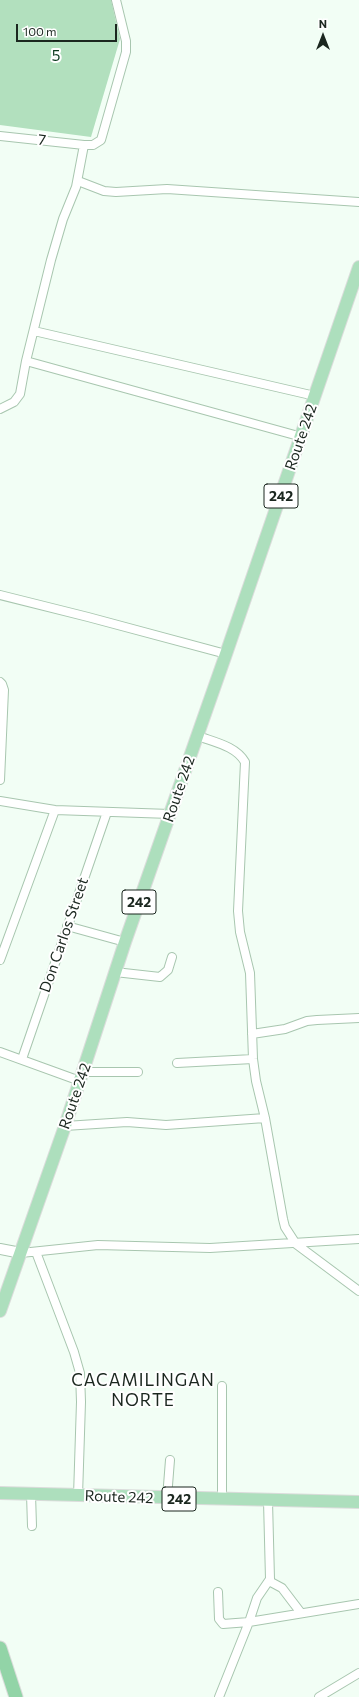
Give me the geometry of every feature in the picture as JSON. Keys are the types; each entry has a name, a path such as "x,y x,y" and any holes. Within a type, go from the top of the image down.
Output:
{"highway":[{"path":"0,1648 16,1697"}],"main road":[{"name":"Route 242","path":"0,1311 65,1126 125,942 302,437 359,268"},
{"name":"Route 242","path":"0,1493 222,1500 359,1502"}],"street":[{"path":"0,409 19,398 26,361 50,260 63,219 78,181 84,145 93,145 101,140 124,61 126,41 116,0"},
{"name":"7","path":"0,136 84,145"},
{"path":"78,181 104,191 116,192 167,188 359,202"},
{"path":"34,332 315,396"},
{"path":"26,361 302,437"},
{"path":"0,596 88,616 226,654"},
{"path":"0,682 4,690 0,780"},
{"path":"198,736 235,750 241,755 245,762 238,911 240,932 250,973 253,1059 256,1081 265,1118 282,1219 285,1227 296,1244 359,1291"},
{"path":"0,801 55,810 170,814"},
{"path":"0,960 55,810"},
{"name":"Don Carlos Street","path":"22,1059 107,812"},
{"path":"67,926 125,942"},
{"path":"115,972 160,977 168,970 172,957"},
{"path":"252,1034 285,1029 307,1021 359,1018"},
{"path":"0,1052 81,1076 138,1072"},
{"path":"177,1063 253,1059"},
{"path":"65,1126 127,1122 166,1125 265,1118"},
{"path":"0,1249 21,1253 98,1245 210,1248 359,1239"},
{"path":"36,1252 74,1352 80,1373 81,1402 78,1496"},
{"path":"222,1386 222,1500"},
{"path":"167,1498 170,1460"},
{"path":"31,1494 32,1526"},
{"path":"219,1697 261,1591 271,1576 268,1501"},
{"path":"269,1581 282,1588 301,1612"},
{"path":"218,1592 220,1622 223,1624 249,1622 301,1612 359,1604"},
{"path":"319,1697 359,1673"}],"green space":[{"name":"5","path":"0,0 111,0 120,39 91,137 0,125"}],"district":[{"name":"CACAMILINGAN NORTE","path":"143,1390"}]}
